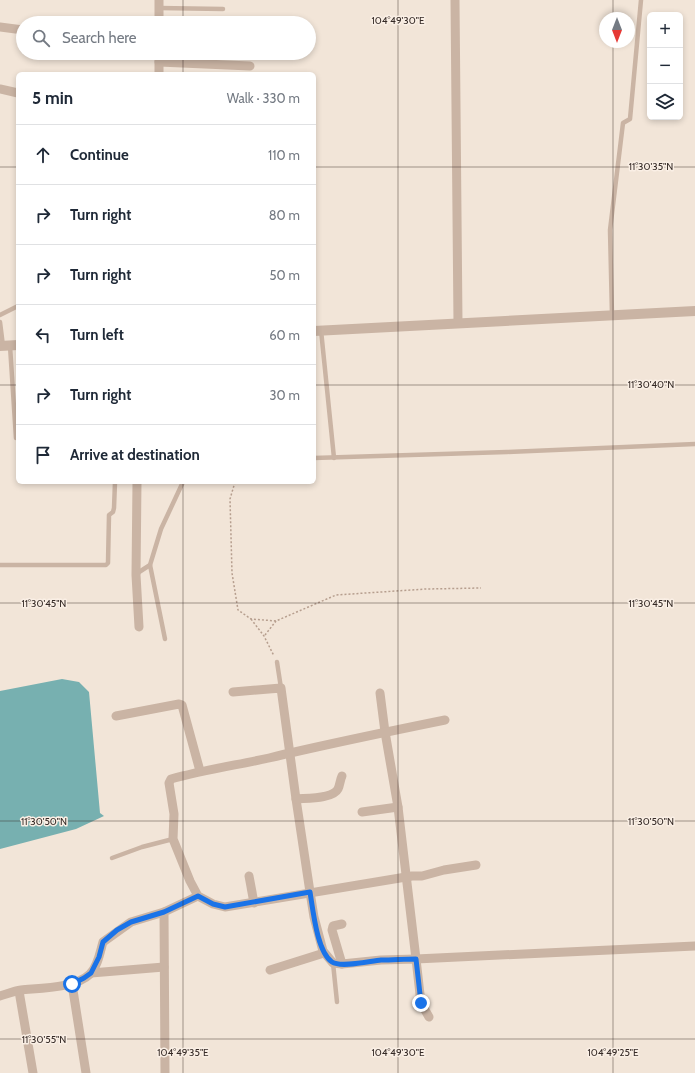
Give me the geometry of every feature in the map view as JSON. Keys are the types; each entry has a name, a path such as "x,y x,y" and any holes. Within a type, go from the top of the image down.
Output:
{"street":[{"path":"456,0 458,323"},
{"path":"159,4 159,16"},
{"path":"0,28 16,29"},
{"path":"159,60 159,72"},
{"path":"170,60 224,70 250,66"},
{"path":"0,89 16,93"},
{"path":"317,331 695,311"},
{"path":"137,484 136,575 139,627"},
{"path":"233,692 282,688 296,799 314,917 322,951 337,963 695,946"},
{"path":"380,693 384,732 398,807 421,1003 429,1017"},
{"path":"116,716 179,704 182,705 200,771"},
{"path":"445,720 200,771 171,779 169,782 174,814 173,839 190,882 198,896 213,904 225,907 310,892 406,877 422,876 444,870 476,865"},
{"path":"296,799 334,794 338,789 342,776"},
{"path":"362,812 398,807"},
{"path":"249,876 254,903"},
{"path":"0,996 19,991 72,984 84,978 91,973 99,957 103,942 131,922 164,912 198,896"},
{"path":"164,912 165,1073"},
{"path":"337,963 332,930 333,926 342,924"},
{"path":"270,970 324,953"},
{"path":"91,973 164,967"},
{"path":"72,984 86,1073"},
{"path":"19,991 33,1073"}],"lane":[{"path":"612,315 610,230 623,123 630,119 641,0"},
{"path":"159,4 223,9"},
{"path":"0,315 16,307"},
{"path":"0,322 8,346 16,438"},
{"path":"317,331 334,458"},
{"path":"316,458 515,452 695,444"},
{"path":"0,565 106,565 108,563 109,515 113,512 114,508 115,484"},
{"path":"165,639 150,565 161,529 182,484"},
{"path":"136,575 150,565"},
{"path":"276,660 282,688"},
{"path":"112,858 142,847 173,839"},
{"path":"337,963 337,1002"}],"path":[{"path":"234,484 230,499 232,573 238,610 251,619 264,636 276,660"},
{"path":"264,636 276,621 336,595 426,589 481,588"},
{"path":"251,619 276,621"}],"water":[{"path":"62,679 79,682 89,692 100,813 104,816 76,829 0,849 0,691"}],"route":[{"path":"72,984 91,973 99,957 103,942 117,930 131,922 164,912 198,896 213,904 225,907 310,892 322,951 333,962 342,964 381,960 416,959 421,1003"}]}
